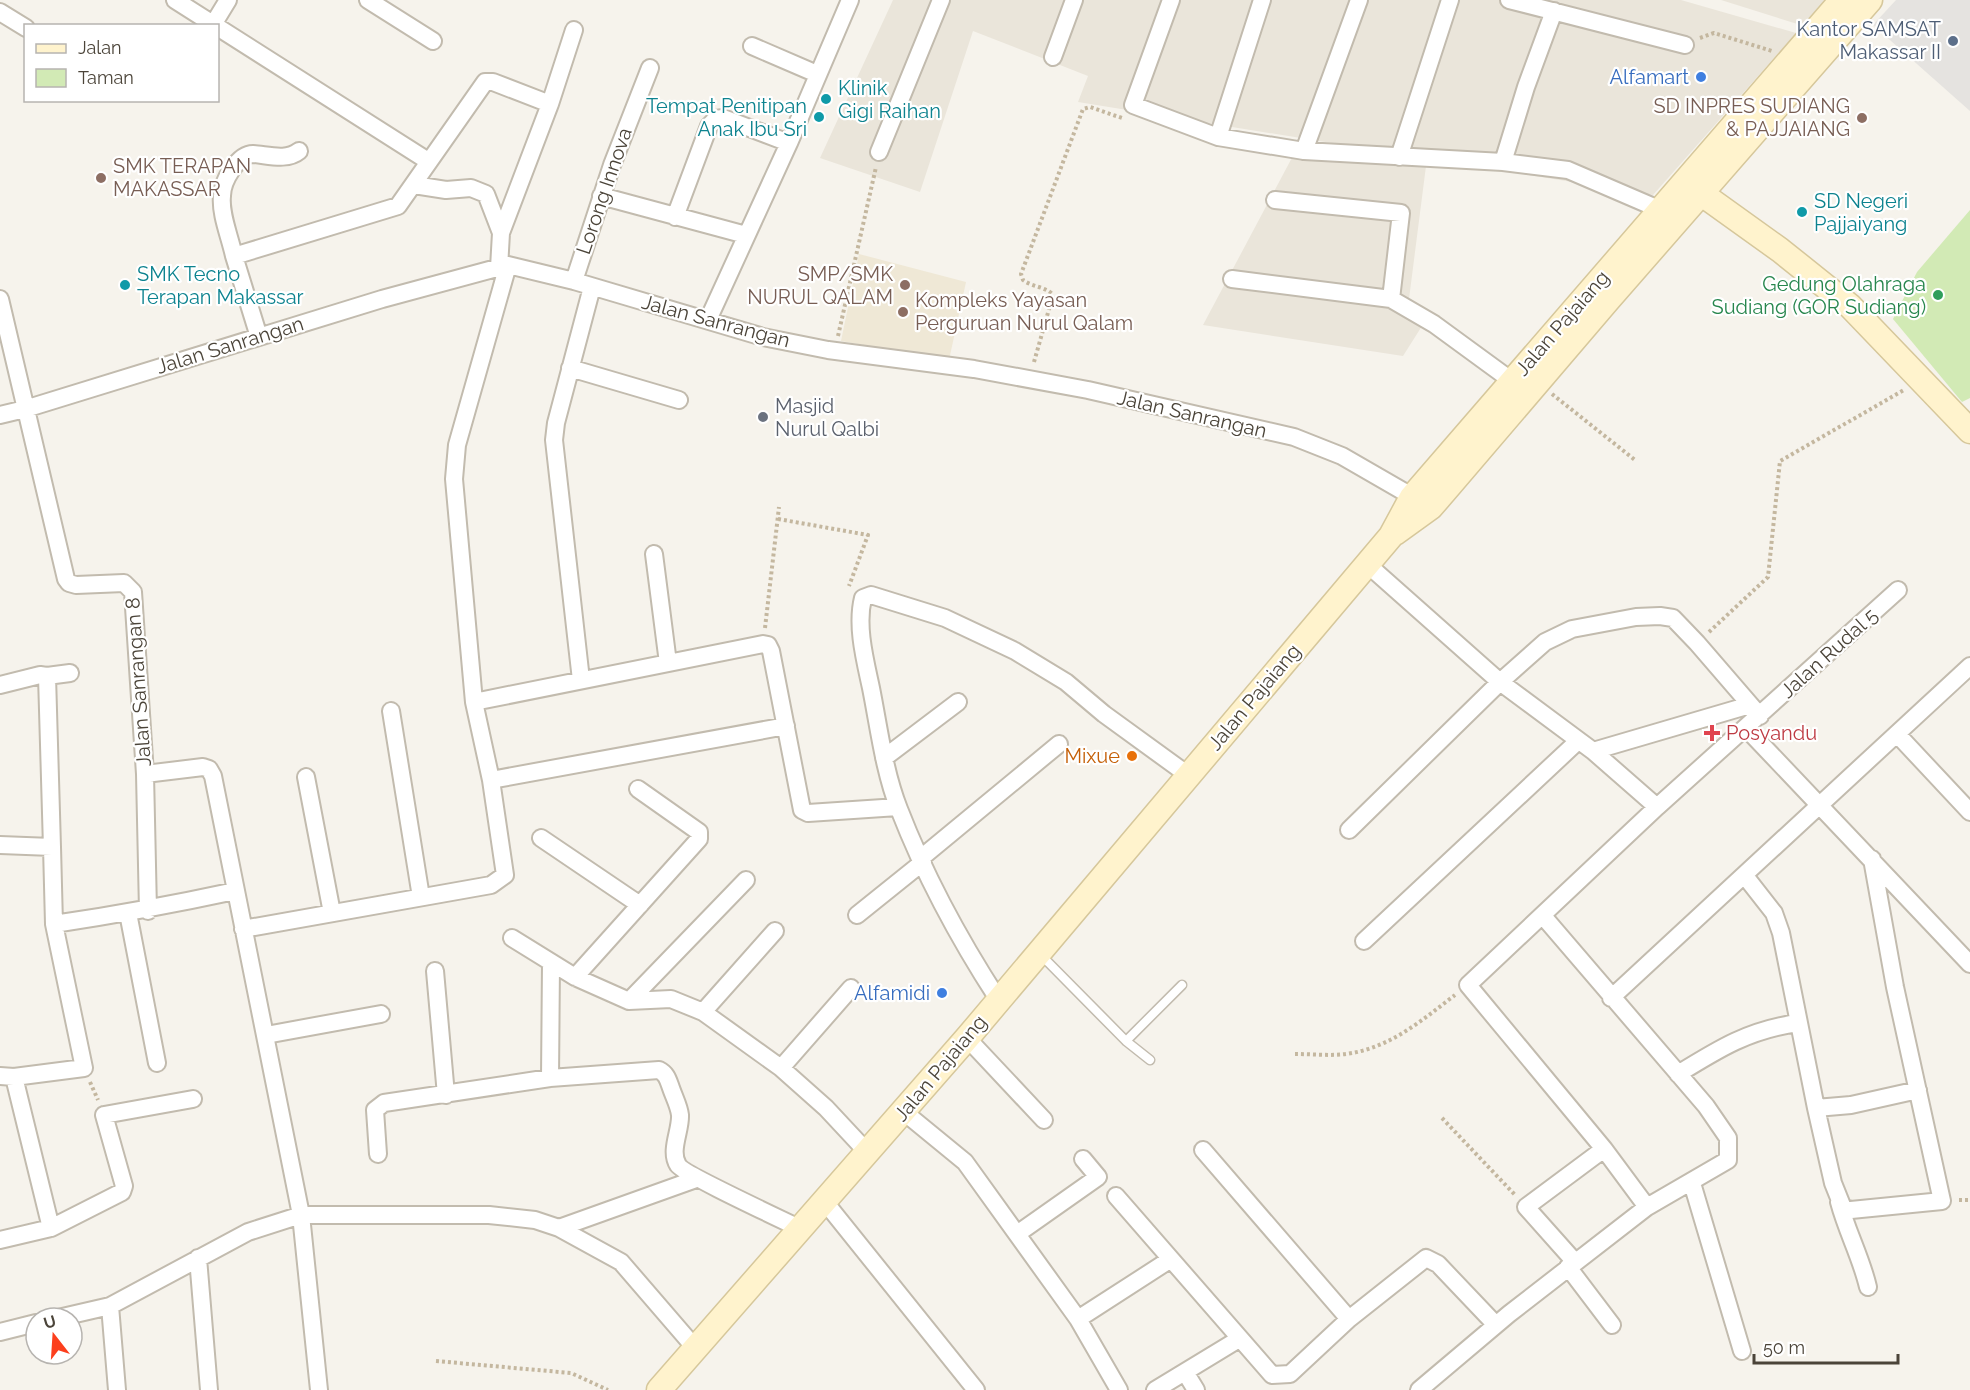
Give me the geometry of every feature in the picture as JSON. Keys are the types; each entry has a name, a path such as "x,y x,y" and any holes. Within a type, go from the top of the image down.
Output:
{"main road":[{"name":"Jalan Pajaiang","path":"659,1390 904,1112 1421,502 1512,381 1661,210 1694,188 1792,58 1842,0"},
{"path":"1421,502 1537,382 1694,188 1870,0"},
{"path":"1694,188 1834,292 1863,318 1970,431"}],"street":[{"path":"175,0 214,23 228,0"},
{"path":"368,0 433,40"},
{"path":"708,320 789,143 849,0"},
{"path":"879,152 941,0"},
{"path":"1053,57 1074,0"},
{"path":"1218,137 1262,0"},
{"path":"1304,151 1359,0"},
{"path":"1399,157 1450,0"},
{"path":"1509,0 1685,45"},
{"path":"1167,1 1133,105 1218,137 1304,151 1503,162 1568,170 1661,210"},
{"path":"1503,162 1526,87 1554,11"},
{"path":"0,12 24,27"},
{"path":"219,26 428,161"},
{"path":"501,233 550,104 574,30"},
{"path":"752,46 817,74"},
{"name":"Lorong Innova","path":"574,282 601,196 650,68"},
{"path":"234,256 390,210 406,198 428,161 485,82 493,82 550,104"},
{"path":"675,217 709,126 716,119 723,118 789,143"},
{"path":"259,337 234,256 222,196 237,160 242,155 288,157 299,151"},
{"path":"243,929 491,885 505,875 491,780 474,702 454,464 464,416 503,266 501,233 486,194 478,190 446,190 414,185"},
{"path":"601,196 746,235"},
{"path":"1275,200 1401,213 1391,299"},
{"name":"Jalan Sanrangan","path":"0,414 25,409 382,299 503,266 574,282 763,337 835,351 974,369 1294,437 1342,456 1421,502"},
{"path":"1232,279 1391,299 1434,324 1512,381"},
{"path":"580,680 554,456 556,423 592,287"},
{"name":"Jalan Sanrangan 8","path":"0,299 66,579 69,583 76,585 124,583 133,592 145,774 148,911"},
{"path":"570,368 679,400"},
{"path":"654,554 668,663"},
{"path":"1367,564 1500,682 1593,751 1657,807"},
{"name":"Jalan Rudal 5","path":"1468,985 1657,807 1746,728 1755,711 1898,590"},
{"path":"998,999 961,942 898,807 884,758 860,624 861,604 867,595 945,618 1015,651 1066,682 1104,714 1188,775"},
{"path":"1349,830 1500,682 1545,642 1572,629 1644,616 1673,618 1755,711 1593,751"},
{"path":"474,702 763,644 771,651 802,810 808,813 898,807"},
{"path":"1611,998 1970,667"},
{"path":"0,685 40,675 70,673"},
{"path":"47,676 54,924 84,1068 7,1076 51,1228"},
{"path":"884,758 958,702"},
{"path":"391,711 421,897"},
{"path":"491,780 786,726"},
{"path":"1746,728 1820,803 1970,964"},
{"path":"1897,734 1970,812"},
{"path":"1364,941 1578,741"},
{"path":"857,915 1059,744"},
{"path":"145,774 204,767 209,769 266,1035 301,1215 319,1390"},
{"path":"306,777 332,913"},
{"path":"575,977 699,839 700,834 638,789"},
{"path":"541,838 640,905"},
{"path":"0,845 52,847"},
{"path":"1839,1202 1843,1208 1851,1210 1942,1201 1872,859"},
{"path":"1745,876 1764,899 1777,923 1816,1108 1839,1202 1848,1232 1861,1258 1868,1287"},
{"path":"629,1001 746,880"},
{"path":"54,924 148,911 169,903 235,891"},
{"path":"128,914 157,1063"},
{"path":"1419,1390 1496,1325 1647,1207 1692,1184 1728,1160 1730,1152 1728,1137 1706,1106 1543,916"},
{"path":"702,1012 775,932"},
{"path":"512,938 575,977 629,1001 671,999 702,1012 781,1068 826,1108 868,1152"},
{"path":"550,1078 551,964"},
{"path":"435,971 446,1095"},
{"path":"1468,985 1604,1149 1647,1207"},
{"path":"781,1068 851,988"},
{"path":"266,1035 381,1014"},
{"path":"1678,1074 1733,1040 1774,1027 1798,1023"},
{"path":"967,1038 1044,1120"},
{"path":"378,1154 375,1110 378,1106 391,1102 550,1078 651,1069 663,1072 680,1114 675,1160 678,1167 696,1179 716,1185 801,1229"},
{"path":"1816,1108 1851,1105 1918,1090"},
{"path":"0,1240 51,1228 122,1192 123,1186 104,1115 193,1099"},
{"path":"904,1112 959,1156 1078,1318 1119,1390"},
{"path":"1604,1149 1526,1207 1572,1265 1612,1324"},
{"path":"1203,1150 1349,1319"},
{"path":"1017,1234 1098,1177 1083,1160"},
{"path":"559,1228 696,1179"},
{"path":"1692,1184 1743,1351"},
{"path":"1116,1196 1266,1371 1280,1377 1290,1374 1349,1319 1426,1258 1438,1264 1496,1325"},
{"path":"825,1202 976,1390"},
{"path":"84,1312 110,1306 248,1232 301,1215 489,1215 535,1220 559,1228 621,1262 696,1349"},
{"path":"198,1258 209,1390"},
{"path":"1078,1318 1171,1259"},
{"path":"110,1306 117,1390"},
{"path":"0,1332 24,1326"},
{"path":"1155,1390 1239,1339"},
{"path":"1185,1372 1196,1390"}],"lane":[{"path":"1039,953 1126,1041 1150,1060"},
{"path":"1126,1041 1182,985"}],"path":[{"path":"1685,45 1714,33 1792,58"},
{"path":"1029,380 1053,295 1051,292 1028,284 1023,280 1022,274 1082,112 1086,107 1090,107 1127,119 1133,105"},
{"path":"835,351 879,152"},
{"path":"1697,643 1768,577 1780,460 1922,379"},
{"path":"1537,382 1635,460"},
{"path":"763,644 779,507"},
{"path":"778,519 868,535 849,587 867,595"},
{"path":"1295,1054 1345,1054 1380,1046 1404,1034 1468,985"},
{"path":"84,1068 104,1115"},
{"path":"1442,1118 1526,1207"},
{"path":"436,1361 571,1373 608,1390"}],"shaded area":[{"path":"893,0 1681,0 1796,33 1653,195 1078,102 1088,76 973,31 920,192 820,158"},
{"path":"1721,0 1830,0 1807,27"},
{"path":"1896,0 1970,0 1970,111 1873,25"},
{"path":"1295,152 1426,166 1409,299 1429,315 1403,356 1203,325"},
{"name":"Kompleks Yayasan Perguruan Nurul Qalam","path":"859,254 966,282 949,360 841,341"}],"green space":[{"name":"Gedung Olahraga Sudiang (GOR Sudiang)","path":"1970,210 1970,398 1962,402 1893,319 1917,272"}],"place":[{"name":"Kantor SAMSAT Makassar II","path":"1953,41"},
{"name":"Alfamart","path":"1701,77"},
{"name":"Klinik Gigi Raihan","path":"826,99"},
{"name":"Tempat Penitipan Anak Ibu Sri","path":"819,117"},
{"name":"SD INPRES SUDIANG & PAJJAIANG","path":"1862,118"},
{"name":"SMK TERAPAN MAKASSAR","path":"101,178"},
{"name":"SD Negeri Pajjaiyang","path":"1802,212"},
{"name":"SMK Tecno Terapan Makassar","path":"125,285"},
{"name":"SMP/SMK NURUL QALAM","path":"905,285"},
{"name":"Gedung Olahraga Sudiang (GOR Sudiang)","path":"1938,295"},
{"name":"Kompleks Yayasan Perguruan Nurul Qalam","path":"903,312"},
{"name":"Masjid Nurul Qalbi","path":"763,417"},
{"name":"Posyandu","path":"1712,733"},
{"name":"Mixue","path":"1132,756"},
{"name":"Alfamidi","path":"942,993"}]}
